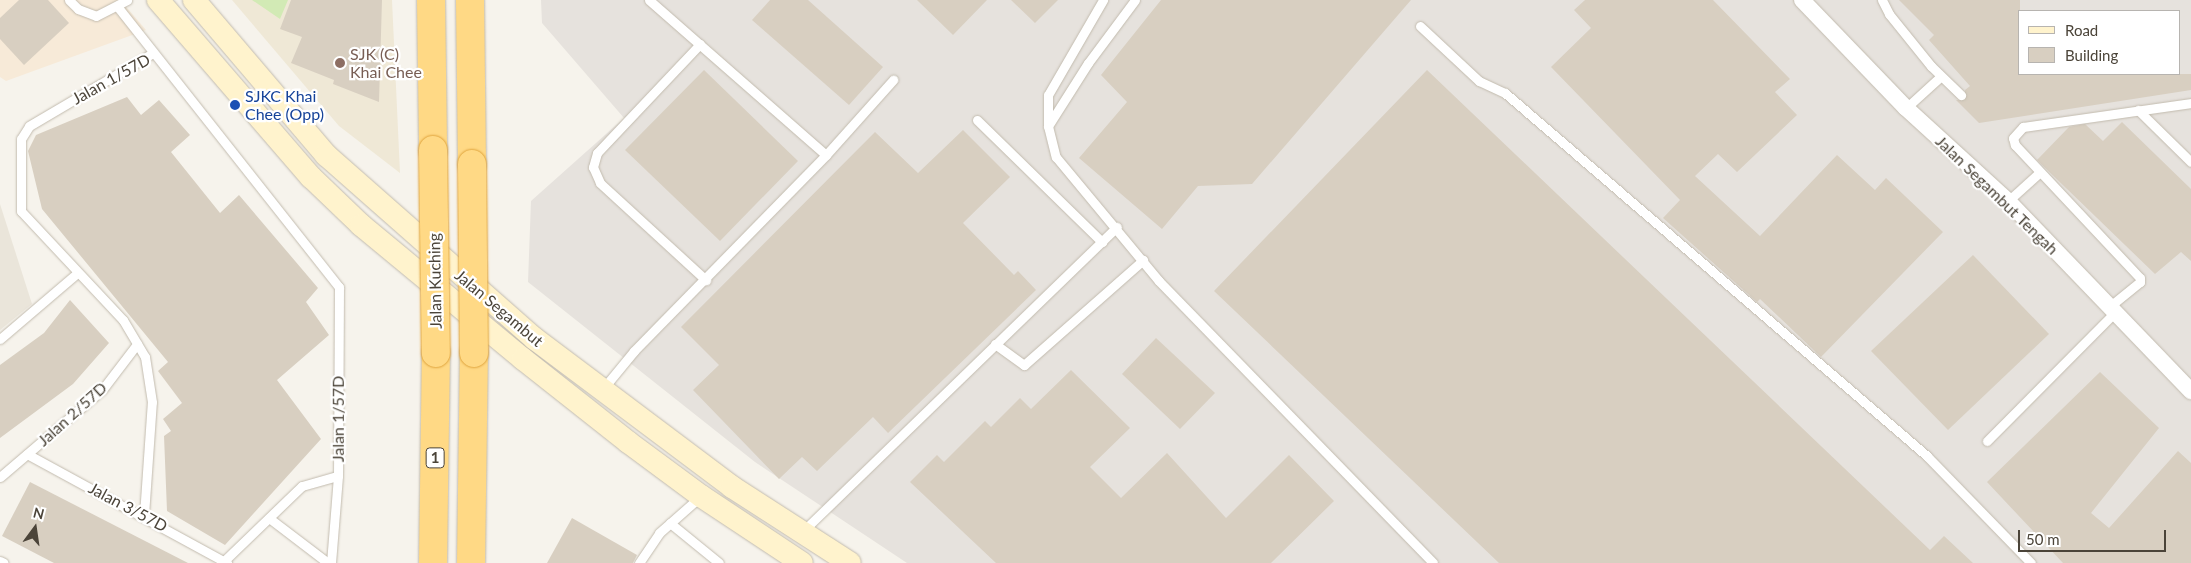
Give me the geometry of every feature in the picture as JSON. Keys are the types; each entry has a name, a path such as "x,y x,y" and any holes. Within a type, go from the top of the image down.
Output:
{"highway":[{"name":"Jalan Kuching","path":"430,0 436,353 433,563"},
{"path":"470,0 474,353 471,563"}],"main road":[{"name":"Jalan Segambut","path":"158,0 311,176 361,225 523,359 701,496 802,563"},
{"name":"Jalan Segambut","path":"194,0 346,174 535,339 732,487 850,563"}],"street":[{"name":"Jalan Segambut Tengah","path":"1802,0 1906,108 2008,201 2191,391"}],"lane":[{"path":"69,0 78,9 96,16 127,0"},
{"path":"649,0 826,155"},
{"path":"1103,0 1048,96 1048,126 1056,157 1143,260 1434,563"},
{"path":"1048,126 1088,63 1135,0"},
{"path":"1882,0 1889,14 1941,76 1961,95"},
{"path":"117,6 153,53"},
{"path":"1420,26 1479,81 1513,99 1927,456 2031,563"},
{"path":"700,44 597,153 593,167 600,183 706,280"},
{"name":"Jalan 1/57D","path":"144,515 152,402 145,357 123,320 76,274 21,212 20,139 29,126 153,53 339,286 338,476 330,563"},
{"path":"1906,108 1941,76"},
{"path":"602,390 634,351 706,280 826,155 893,80"},
{"path":"1987,441 2140,282 2140,278 2015,145 2012,138 2016,131 2022,127 2191,103"},
{"path":"2138,110 2191,162"},
{"path":"977,120 1102,242"},
{"path":"2008,201 2040,172"},
{"path":"802,532 1117,227"},
{"path":"995,344 1024,365 1143,260"},
{"path":"0,339 76,274"},
{"name":"Jalan 2/57D","path":"0,477 102,390 137,344"},
{"name":"Jalan 3/57D","path":"28,454 144,515 226,562"},
{"path":"226,562 302,486 338,476"},
{"path":"639,563 670,523 701,496"},
{"path":"269,518 330,563"},
{"path":"670,523 719,563"},
{"path":"0,561 4,563"}],"shaded area":[{"path":"0,0 120,0 146,30 6,81 0,77"},
{"name":"SJK (C) Khai Chee","path":"232,0 392,0 400,173 339,126"},
{"path":"541,0 2191,0 2191,563 907,563 755,462 528,282 531,201 624,118 542,23"},
{"path":"0,204 32,304 0,330"}],"green space":[{"path":"252,0 288,0 280,19"}],"building":[{"path":"19,0 48,0 69,23 24,65 0,39 0,18"},
{"path":"291,0 382,0 379,102 333,84 334,80 291,63 302,37 280,29"},
{"path":"770,0 808,0 883,67 849,105 752,20"},
{"path":"917,0 987,0 953,35"},
{"path":"1011,0 1058,0 1035,23"},
{"path":"1161,0 1411,0 1252,184 1198,186 1162,229 1079,158 1127,102 1101,75"},
{"path":"1585,0 1713,0 1790,79 1775,92 1797,115 1737,172 1718,154 1695,176 1760,236 1837,155 1875,190 1886,178 1943,232 1821,357 1760,299 1757,302 1663,218 1680,200 1551,67 1591,28 1574,10"},
{"path":"1899,0 2020,0 2020,10 2018,10 2018,75 2191,74 2191,90 1979,123 1956,100 1965,100 1965,90 1970,86 1929,40 1934,35"},
{"path":"704,70 798,161 720,241 625,150"},
{"path":"1427,70 1930,550 1944,536 1973,563 1499,563 1214,291"},
{"path":"127,97 141,115 159,100 190,135 171,152 220,213 239,195 318,288 306,302 329,335 277,380 321,439 225,545 167,511 164,436 171,431 163,419 182,403 158,371 168,362 42,209 28,151 36,135"},
{"path":"2122,122 2191,189 2191,261 2181,252 2155,274 2037,160 2069,127 2085,124 2103,141"},
{"path":"963,130 1010,177 963,223 1014,275 1018,271 1036,290 888,433 873,417 817,471 802,457 779,479 693,390 719,365 681,327 875,132 918,173"},
{"path":"1973,255 2049,334 1948,430 1871,351"},
{"path":"70,300 109,343 73,384 0,438 0,365 44,333"},
{"path":"1156,338 1215,393 1180,429 1122,374"},
{"path":"1071,370 1130,428 1090,467 1121,498 1167,453 1226,518 1289,455 1334,501 1271,563 996,563 910,482 937,455 944,462 985,421 991,427 1020,398 1031,409"},
{"path":"2100,372 2159,428 2091,513 2109,528 2178,451 2191,463 2191,563 2063,563 1987,482"},
{"path":"30,482 188,563 54,563 2,536"},
{"path":"572,518 637,555 633,563 547,563"}],"place":[{"name":"SJK (C) Khai Chee","path":"340,63"},
{"name":"SJKC Khai Chee (Opp)","path":"235,105"}]}
